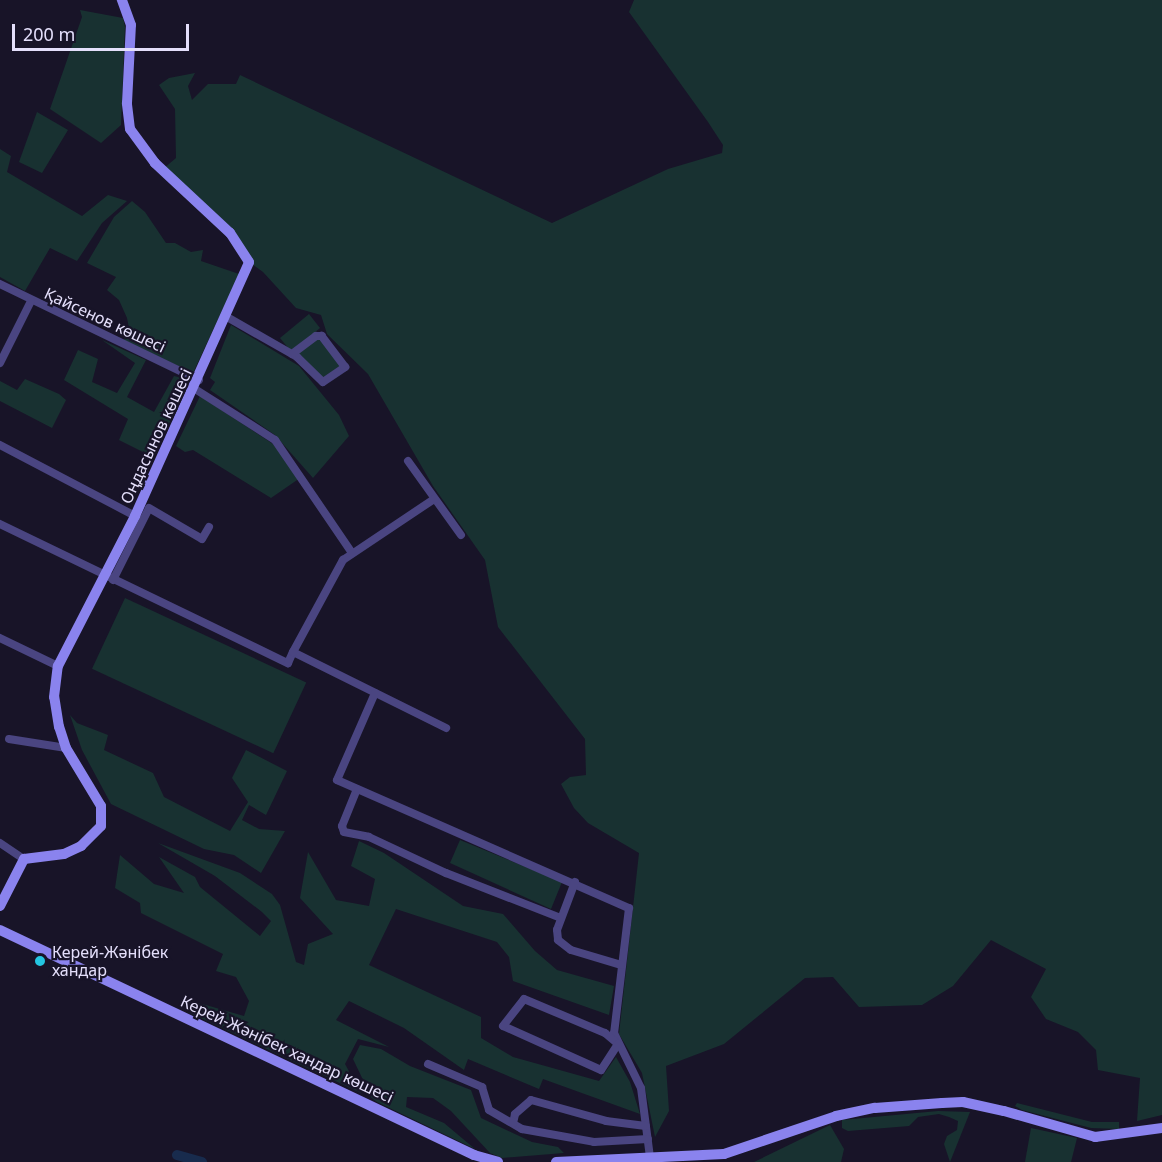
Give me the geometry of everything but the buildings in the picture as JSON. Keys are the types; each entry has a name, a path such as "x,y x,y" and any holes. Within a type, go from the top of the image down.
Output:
{"main road":[{"name":"Оңдасынов көшесі","path":"24,859 64,854 81,846 101,826 101,806 66,748 55,705 58,666 109,578 135,516 227,317 249,262 230,233 155,163 130,129 127,103 131,25 130,12 122,0"},
{"path":"0,906 24,859"},
{"name":"Керей-Жәнібек хандар көшесі","path":"0,930 474,1155 498,1162"},
{"path":"556,1162 724,1154 836,1116 875,1108 942,1103 963,1102 1095,1137 1162,1128"}],"street":[{"name":"Қайсенов көшесі","path":"0,284 197,384 275,440 352,553"},
{"path":"0,363 31,301"},
{"path":"227,317 292,354 323,382 345,367 322,336 316,336 292,354"},
{"path":"0,445 135,516"},
{"path":"408,461 461,535"},
{"path":"0,525 288,663 343,560 434,499"},
{"path":"109,578 149,508 202,539 209,527"},
{"path":"0,639 58,666"},
{"path":"293,652 446,728"},
{"path":"375,693 337,780 575,882 629,908 614,1033 641,1088 650,1156"},
{"path":"9,739 66,748"},
{"path":"357,789 342,826 344,832 367,837 446,873 561,918"},
{"path":"0,843 24,859"},
{"path":"575,882 557,930 563,946 621,965"},
{"path":"524,999 605,1033 618,1044 601,1070 503,1026 524,999"},
{"path":"428,1064 482,1088 489,1110 522,1129 594,1142 648,1139"},
{"path":"513,1123 515,1114 531,1100 597,1119 646,1126"}],"green space":[{"path":"634,0 1162,0 1162,1115 1137,1121 1140,1078 1098,1070 1096,1050 1078,1032 1046,1019 1031,997 1046,969 991,940 953,986 922,1005 859,1007 833,977 805,978 724,1044 666,1066 669,1111 655,1137 642,1073 619,1034 639,853 588,823 574,808 561,784 570,777 586,775 585,739 498,627 485,560 433,486 368,374 327,334 321,315 296,308 263,272 249,262 230,233 163,169 176,158 175,109 159,85 169,78 195,73 188,86 192,100 208,84 236,84 240,75 552,223 668,169 722,153 723,145 708,122 629,12"},
{"path":"80,10 123,18 125,27 121,125 101,143 50,109 82,17"},
{"path":"37,112 68,130 42,173 19,162"},
{"path":"0,149 11,156 7,172 82,216 108,195 127,201 102,223 77,261 50,248 25,291 0,277"},
{"path":"132,201 145,212 166,243 175,243 191,252 203,250 201,261 239,274 193,373 124,340 129,328 127,318 119,300 107,290 116,277 87,263 114,217"},
{"path":"309,314 320,328 295,349 289,349 280,338"},
{"path":"231,325 299,366 339,415 349,436 313,478 275,435 210,390 215,382 210,378"},
{"path":"316,339 322,341 341,366 322,378 298,354"},
{"path":"102,340 146,360 127,397 154,412 174,376 190,380 153,457 119,440 128,419 64,380 78,350 98,359 92,382 117,393 135,363"},
{"path":"25,379 59,394 66,400 52,428 0,401 0,381 17,390"},
{"path":"200,396 273,444 300,478 271,498 193,450 185,452 176,446"},
{"path":"125,598 306,683 273,753 92,669"},
{"path":"70,715 77,723 108,735 104,750 153,773 164,797 230,831 248,802 232,778 246,750 287,771 266,815 249,805 242,820 259,829 285,831 261,873 234,855 204,849 111,804 82,750"},
{"path":"460,840 562,882 551,909 450,863"},
{"path":"359,841 384,853 463,906 503,914 535,951 557,970 614,986 609,1015 513,981 509,957 497,942 396,909 369,965 481,1017 481,1038 513,1057 599,1081 616,1057 630,1082 640,1114 543,1079 539,1089 468,1059 464,1070 404,1028 349,1001 336,1020 389,1047 358,1039 345,1064 361,1093 188,1012 192,1001 244,1016 249,1001 236,977 216,971 223,954 141,913 140,903 115,888 120,855 154,884 184,893 159,857 195,877 200,887 260,936 271,921 262,912 215,876 158,843 240,873 272,894 280,905 296,962 304,965 308,944 333,934 300,898 308,852 336,900 369,906 375,879 351,866"},
{"path":"360,1045 381,1049 410,1066 471,1090 481,1118 532,1142 558,1147 564,1153 502,1158 490,1153 451,1111 433,1098 407,1097 406,1107 444,1123 475,1149 377,1102 364,1092 365,1084 353,1059"},
{"path":"1017,1103 1092,1122 1119,1122 1119,1129 1091,1128 1022,1110 1015,1106"},
{"path":"938,1111 970,1112 950,1162 944,1144 947,1136 957,1130 958,1121 949,1117 939,1114 918,1117 909,1126 848,1131 842,1128 842,1120"},
{"path":"830,1125 844,1149 841,1162 754,1162"},
{"path":"1031,1128 1077,1138 1071,1162 1025,1162"}],"waterway":[{"path":"177,1155 202,1162"}],"place":[{"name":"Керей-Жәнібек хандар","path":"40,961"}]}
